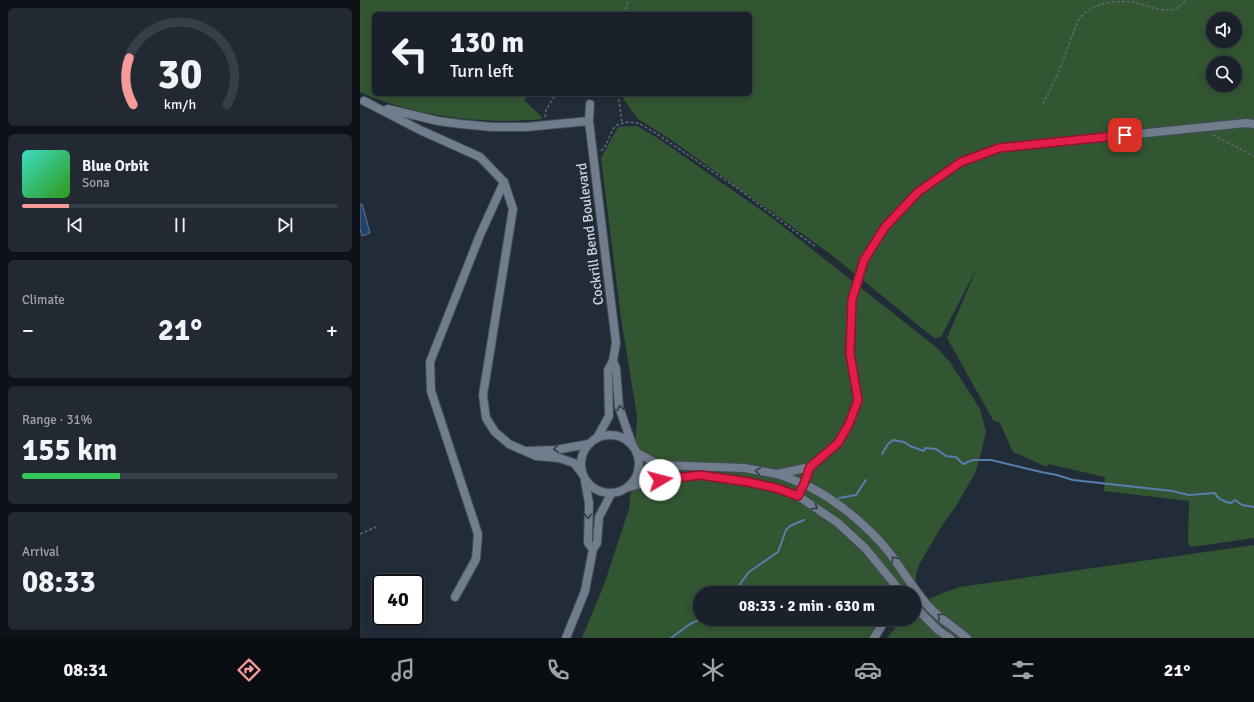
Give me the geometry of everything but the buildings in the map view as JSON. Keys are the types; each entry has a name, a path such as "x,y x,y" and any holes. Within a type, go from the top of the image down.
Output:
{"street":[{"path":"362,100 393,111 462,124 492,127 526,127 589,121"},
{"path":"362,100 420,130 480,157 504,182 513,209 483,395 486,418 495,432 509,444 536,456 558,458 574,463 582,472"},
{"name":"Cockrill Bend Boulevard","path":"590,104 589,121 616,344 613,361 608,370 609,416 597,438"},
{"path":"777,474 810,467 838,443 849,424 858,400 850,354 852,300 864,260 885,227 918,192 961,162 999,148 1254,124"},
{"path":"455,597 476,559 478,534 431,391 430,362 480,235 504,182"},
{"name":"Cockrill Bend Boulevard","path":"613,361 616,368 619,407 632,445"},
{"path":"585,481 592,488 611,494 621,492 629,487 639,472 640,462 632,445 625,439 606,435 597,438 589,444 583,452 581,462 588,502 588,543 593,549"},
{"path":"523,451 555,450 589,444"},
{"path":"637,453 660,465 700,471 776,488 798,496 838,523 865,548 896,586"},
{"path":"798,496 810,467"},
{"path":"629,487 700,471 744,468 777,474 804,484 848,512 869,530 887,549 907,577 911,586"},
{"path":"566,638 585,592 593,549 597,543 599,517 611,494"},
{"path":"921,599 967,638"},
{"path":"921,613 939,631 950,638"},
{"path":"874,638 882,626"}],"path":[{"path":"624,12 629,0"},
{"path":"1043,104 1059,71 1077,23 1089,10 1102,4 1125,1 1169,10 1179,7 1186,0"},
{"path":"545,125 546,110 555,96"},
{"path":"618,96 622,123"},
{"path":"593,153 602,150 613,129 622,123 638,123 650,129 737,188 816,247"},
{"path":"1204,128 1217,137 1254,156"},
{"path":"360,534 376,528"}],"green space":[{"path":"360,0 1254,0 1254,538 1191,547 1188,542 1189,501 1104,491 1105,477 1048,464 1047,467 1013,452 1000,423 993,420 947,338 978,266 941,337 934,338 833,256 673,141 638,119 623,96 752,96 752,12 372,12 372,96 526,96 525,101 541,116 542,119 497,121 449,117 403,107 360,92"},
{"path":"637,126 659,139 771,217 936,347 950,362 980,409 986,431 975,473 920,563 916,574 916,586 693,586 693,626 885,626 877,638 582,638 604,585 629,509 635,452 637,416 621,318 601,158 618,127"},
{"path":"1254,545 1254,638 887,638 896,626 921,626 921,604 936,596 960,587"}],"waterway":[{"path":"882,454 888,444 893,440 904,442 924,451 925,448 936,449 946,456 956,457 963,464 973,460 991,460 1073,480 1172,491 1189,495 1215,493 1224,501 1231,503 1235,500 1242,505 1254,507"},
{"path":"839,498 856,495 866,480"},
{"path":"738,586 749,572 778,552 786,530 790,526 804,520"},
{"path":"671,638 693,623"}],"route":[{"path":"660,480 700,475 748,482 776,488 798,496 810,467 838,443 849,424 858,400 850,354 852,300 864,260 885,227 918,192 961,162 999,148 1125,135"}]}
